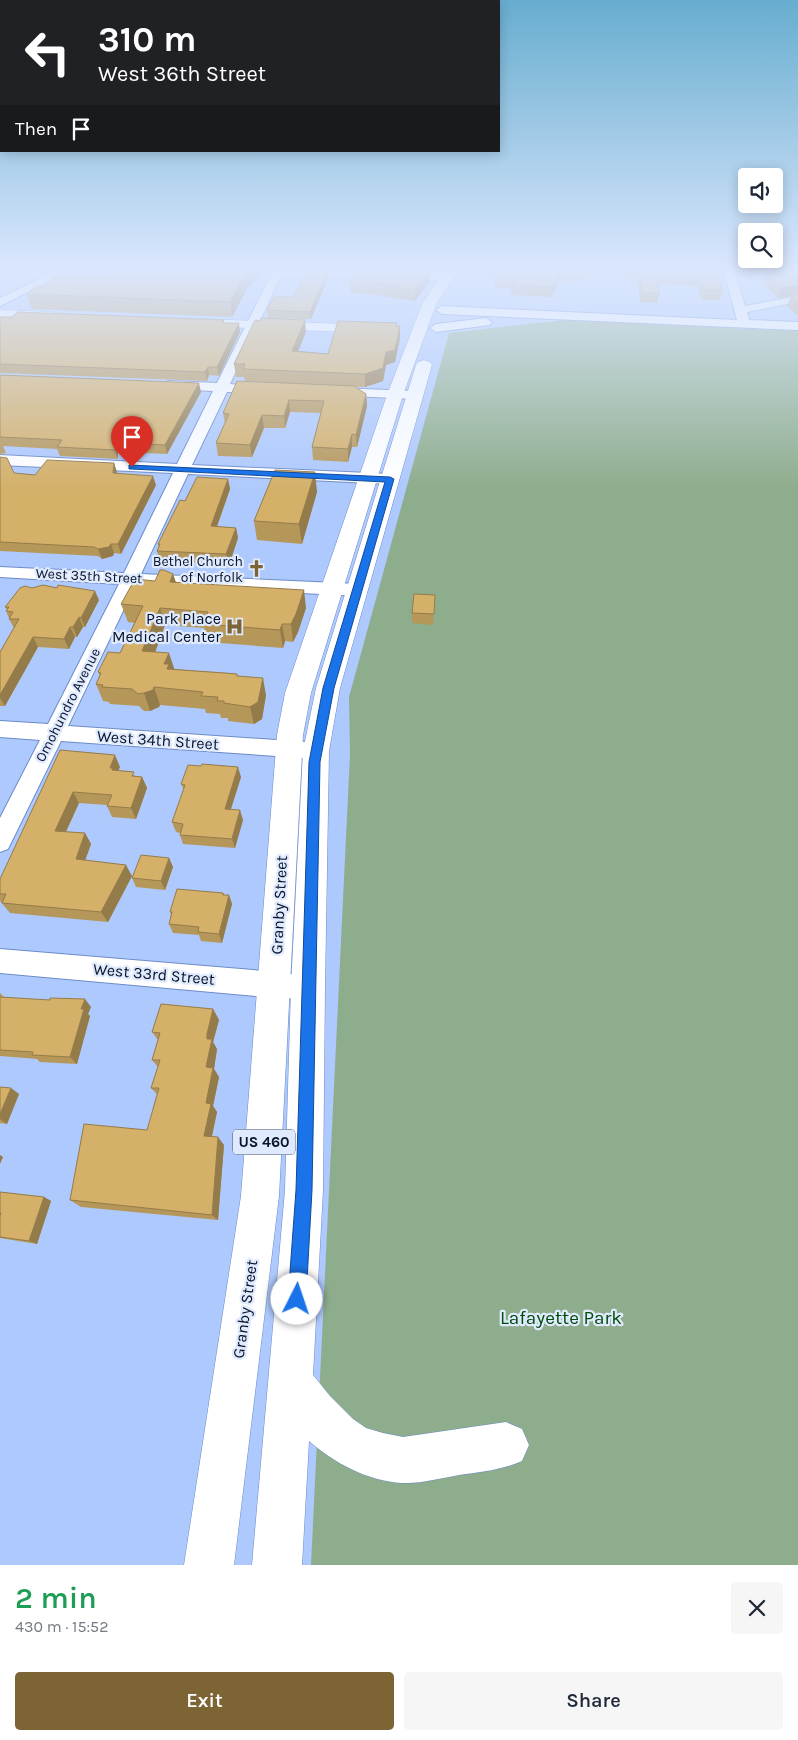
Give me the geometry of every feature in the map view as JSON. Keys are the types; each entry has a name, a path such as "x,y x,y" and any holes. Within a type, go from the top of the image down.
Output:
{"main road":[{"name":"Granby Street","path":"209,1565 291,986 302,750 328,688 344,590 421,344"},
{"name":"Granby Street","path":"277,1565 304,1190 291,986"},
{"path":"291,1382 318,1419 338,1437 356,1447 386,1458 403,1460 506,1445"}],"street":[{"name":"Omohundro Avenue","path":"0,842 243,344"},
{"path":"154,384 250,388"},
{"path":"327,392 405,395"},
{"path":"0,460 379,479"},
{"name":"West 35th Street","path":"0,572 344,590"},
{"name":"West 34th Street","path":"0,729 302,750"},
{"name":"West 33rd Street","path":"0,961 291,986"}],"green space":[{"name":"Lafayette Park","path":"446,344 798,344 798,1565 311,1565 350,754 349,697"}],"building":[{"path":"0,344 228,344 217,367 208,367 205,372 0,364"},
{"path":"244,344 295,344 292,351 328,354 331,344 396,344 395,350 386,352 383,368 365,374 243,369 245,364 234,364"},
{"path":"0,375 199,383 165,445 115,442 115,450 57,447 62,440 0,437"},
{"path":"237,381 354,386 366,394 356,435 352,434 348,449 312,447 324,401 289,400 284,416 262,415 250,445 216,443 229,414 223,413"},
{"path":"0,457 7,458 14,473 35,475 47,460 114,463 113,473 153,476 118,544 111,544 109,547 98,549 94,547 0,542"},
{"path":"275,470 315,472 299,524 254,521"},
{"path":"197,477 228,479 211,526 236,528 226,554 157,551 160,544 158,544 180,500 185,501"},
{"path":"160,570 173,574 170,582 304,590 291,624 282,624 280,630 203,624 208,612 160,608 142,651 169,653 164,664 169,664 167,669 237,674 237,676 263,678 258,702 250,707 217,701 218,697 201,696 203,692 154,687 153,690 138,694 132,689 102,687 103,685 96,684 101,673 98,672 108,652 120,653 143,606 121,604 135,579 155,581"},
{"path":"43,585 57,588 58,585 95,591 81,618 79,617 73,627 70,627 64,639 33,637 0,695 0,652 19,619 9,619 13,612 6,611 9,607 5,607 20,588 25,586 32,588"},
{"path":"414,594 435,595 434,614 412,613"},
{"path":"60,750 115,755 110,768 113,768 112,770 134,772 132,776 142,777 131,808 107,806 112,795 73,792 55,831 85,833 76,859 126,865 101,912 2,903 6,894 0,894 0,879"},
{"path":"202,764 238,767 225,809 240,810 232,839 180,835 183,824 172,822 185,785 181,784 188,765 201,766"},
{"path":"141,855 169,858 161,881 132,878"},
{"path":"177,889 229,895 219,934 198,932 199,927 169,924 172,912 170,912"},
{"path":"0,997 50,1000 50,998 85,999 81,1009 84,1009 70,1057 32,1055 33,1052 0,1050"},
{"path":"161,1004 213,1009 207,1034 207,1039 212,1039 206,1067 213,1068 206,1103 211,1104 204,1136 218,1137 212,1215 70,1200 84,1124 147,1130 159,1088 151,1088 160,1060 152,1060 160,1033 152,1032"},
{"path":"0,1087 11,1088 0,1114"},
{"path":"0,1192 44,1197 29,1241 0,1237"}],"place":[{"name":"Bethel Church of Norfolk","path":"257,569"},
{"name":"Park Place Medical Center","path":"235,627"}],"route":[{"path":"132,467 390,479 328,688 316,750 308,988 304,1190 297,1299"}]}
